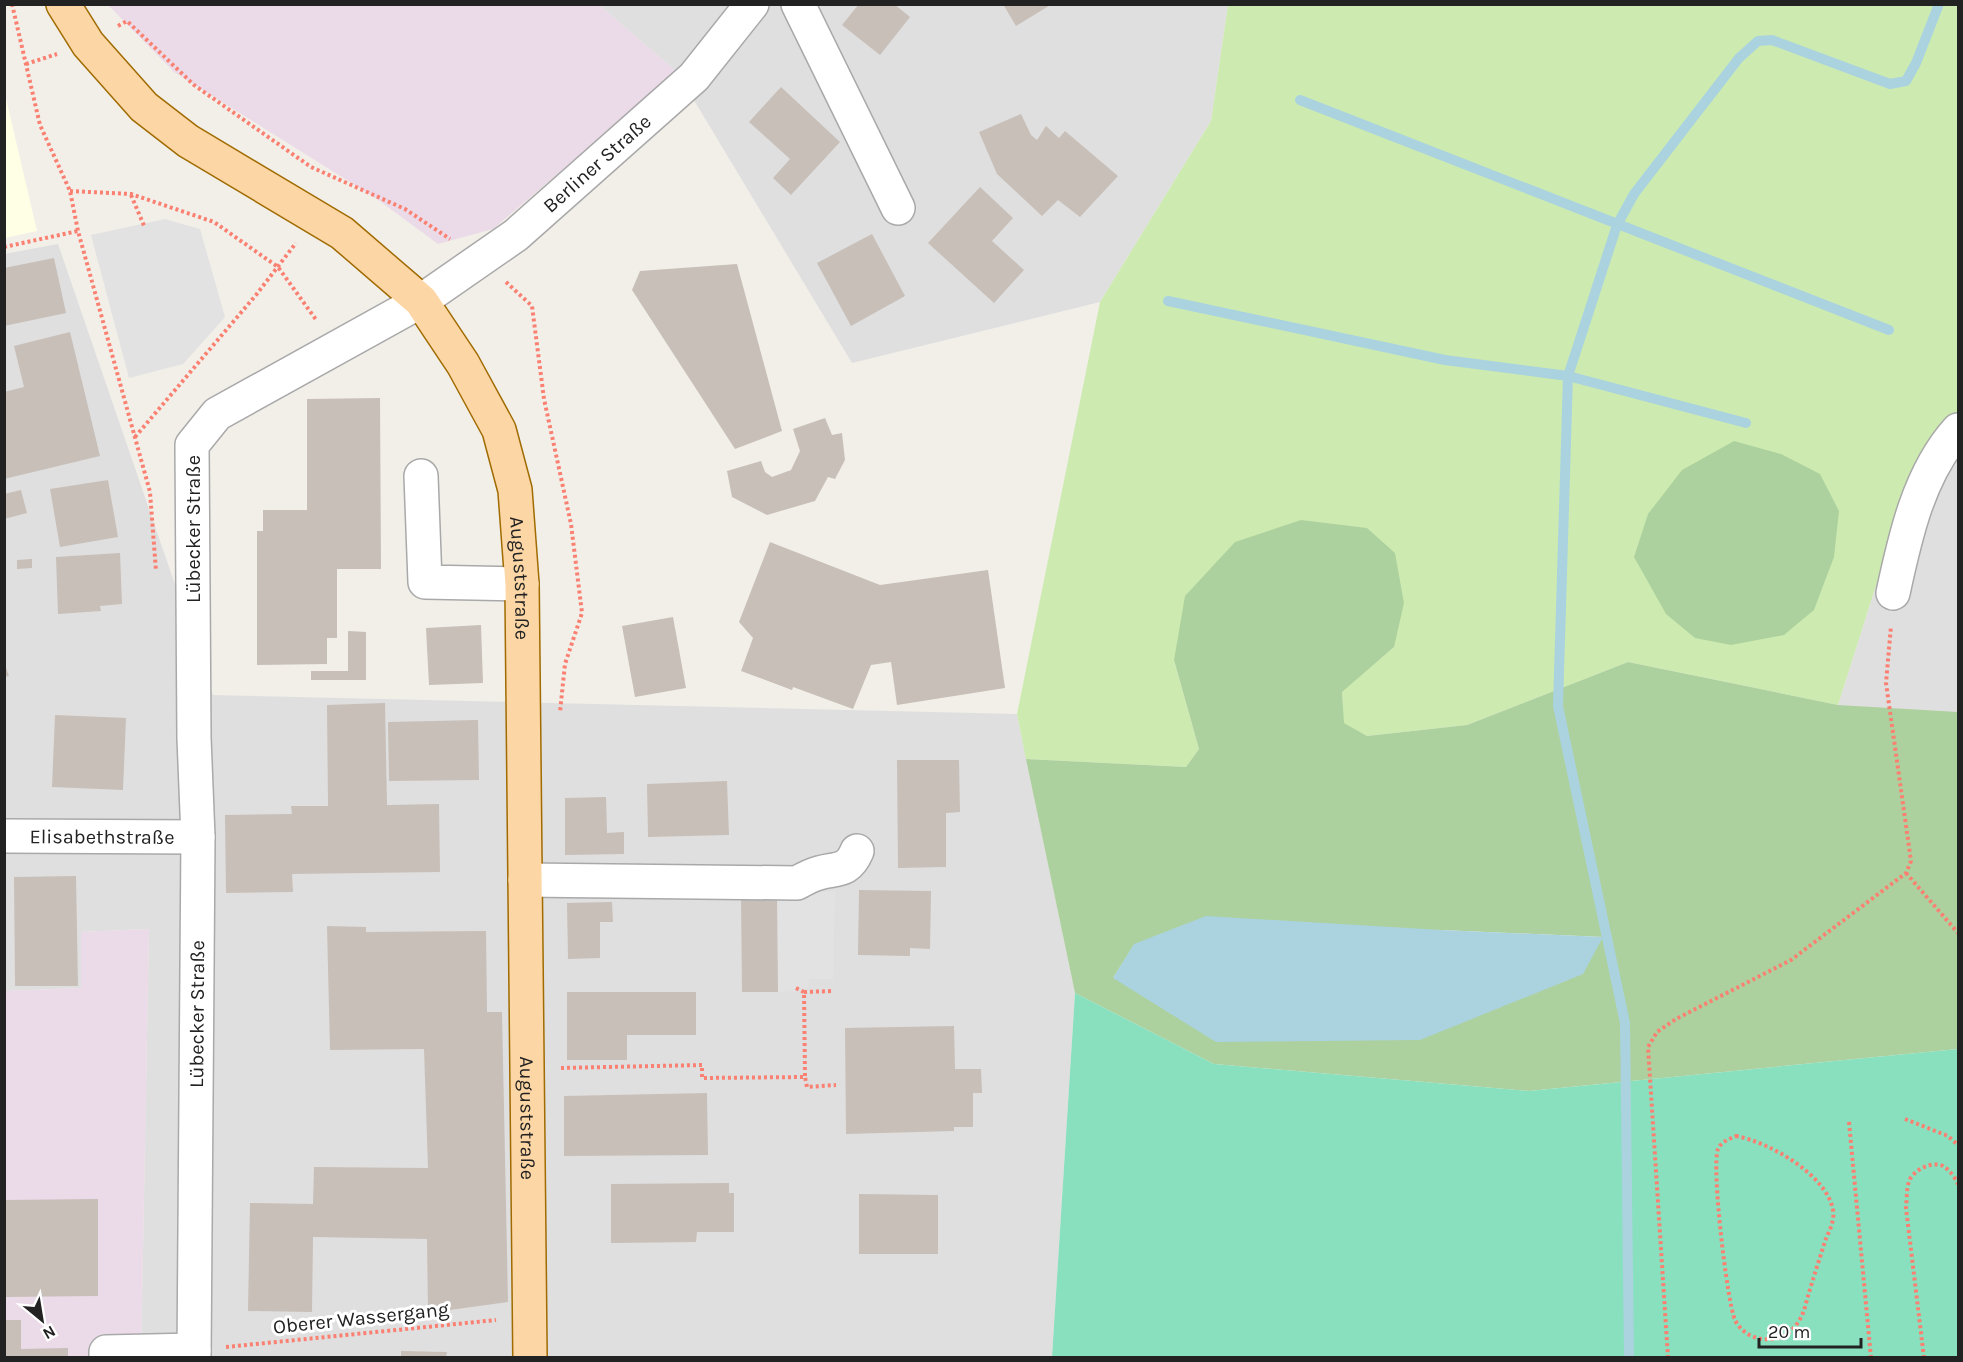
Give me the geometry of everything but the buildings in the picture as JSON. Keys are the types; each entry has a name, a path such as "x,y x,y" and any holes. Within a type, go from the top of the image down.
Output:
{"main road":[{"path":"63,4 88,44 144,107 188,141 342,233 422,301"},
{"name":"Auguststraße","path":"422,301 463,364 499,430 515,490 522,584 530,1358"}],"street":[{"name":"Berliner Straße","path":"422,301 516,235 694,76 752,4"},
{"path":"798,4 898,208"},
{"name":"Lübecker Straße","path":"194,1354 198,837 194,738 192,445 217,414 422,301"},
{"path":"1893,593 1904,541 1921,491 1949,440 1959,430"},
{"path":"421,476 425,582 522,584"},
{"name":"Elisabethstraße","path":"4,836 198,837"},
{"path":"525,880 796,883 817,873 845,867 852,863 857,851"},
{"path":"106,1358 106,1352 194,1354"}],"path":[{"path":"12,4 40,125 70,191 78,231 150,492 156,575"},
{"path":"26,64 88,44 127,21 194,85 311,167 405,209 481,260 532,306 544,399 571,524 582,613 565,664 559,718"},
{"path":"70,191 131,194 214,222 278,267 336,347"},
{"path":"131,194 145,228"},
{"path":"135,437 278,267 316,216"},
{"path":"4,247 78,231"},
{"path":"1668,1358 1648,1047 1657,1032 1676,1019 1791,960 1906,873 1911,861 1886,683 1893,593"},
{"path":"1906,873 1959,933"},
{"path":"796,988 804,992 833,991"},
{"path":"804,992 807,1087 836,1085"},
{"path":"527,1068 702,1065 702,1078 805,1077"},
{"path":"1905,1119 1948,1136 1959,1145"},
{"path":"1849,1122 1871,1358"},
{"path":"1736,1136 1763,1144 1787,1156 1803,1168 1824,1191 1833,1210 1830,1229 1801,1318 1788,1334 1779,1338 1770,1340 1751,1337 1736,1322 1730,1303 1719,1211 1716,1158 1718,1148 1726,1140 1736,1136"},
{"path":"1924,1358 1906,1208 1910,1180 1916,1172 1926,1166 1935,1165 1942,1166 1950,1172 1959,1184"},
{"name":"Oberer Wassergang","path":"194,1354 530,1316"}],"shaded area":[{"path":"108,5 599,5 677,72 493,229 438,244 377,199 174,72"},
{"path":"599,5 1228,5 1211,121 1100,302 852,363 677,72"},
{"path":"4,90 37,231 5,238 4,238"},
{"path":"165,219 200,229 225,317 183,364 129,378 91,235"},
{"path":"58,244 213,695 1017,714 1075,993 1052,1357 141,1357 149,929 81,932 81,988 5,991 4,254"},
{"path":"1958,417 1958,1049 1838,705 1900,510"},
{"path":"835,891 833,979 809,979 808,988 778,992 777,896"},
{"path":"149,929 141,1357 5,1357 4,991 81,988 81,932"}],"green space":[{"path":"1228,5 1958,5 1958,417 1900,510 1838,705 1628,662 1467,725 1367,736 1343,723 1342,691 1394,647 1174,660 1199,749 1186,767 1026,759 1017,714 1100,302 1211,121"},
{"path":"1734,441 1781,454 1820,474 1839,511 1834,557 1814,610 1784,635 1731,645 1695,638 1666,614 1634,557 1648,514 1682,470"},
{"path":"1301,520 1367,528 1395,553 1404,603 1394,647 1342,692 1344,723 1367,736 1467,725 1628,662 1838,705 1958,712 1958,1049 1529,1091 1214,1064 1075,993 1026,759 1186,767 1199,749 1174,660 1185,596 1235,542","holes":["1441,930 1603,937 1113,978 1134,945"]},
{"path":"1075,993 1214,1064 1529,1091 1958,1049 1958,1357 1052,1357"}],"water":[{"path":"1206,916 1603,937 1583,974 1420,1040 1216,1042 1113,978 1134,944"}],"waterway":[{"path":"1629,1358 1625,1023 1558,706 1568,376 1617,225 1634,194 1739,58 1758,41 1772,40 1890,84 1906,81 1916,63 1939,4"},
{"path":"1300,100 1889,330"},
{"path":"1168,301 1445,360 1568,376 1746,423"}]}
